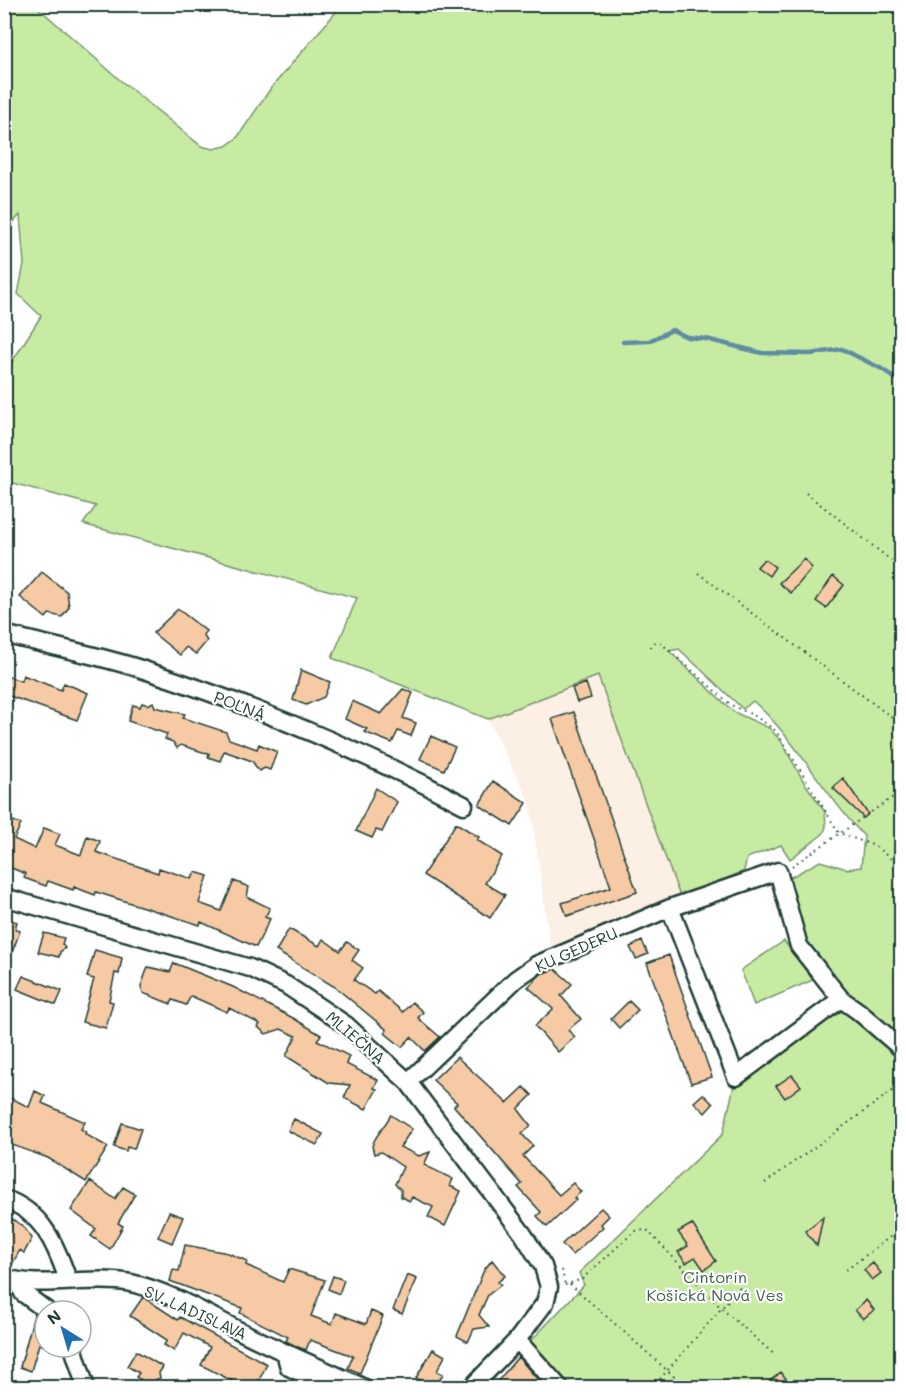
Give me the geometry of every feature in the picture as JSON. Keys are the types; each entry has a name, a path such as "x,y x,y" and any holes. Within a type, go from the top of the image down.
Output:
{"street":[{"name":"POĽNÁ","path":"4,634 139,668 223,698 393,767 464,805"},
{"name":"KU GEDERU","path":"408,1082 526,972 670,908 778,871"},
{"path":"778,871 799,946 841,999 902,1049"},
{"name":"MLIEČNA","path":"4,897 250,968 286,985 346,1025 408,1082 523,1234 547,1274 549,1287 545,1303 517,1340"},
{"path":"670,908 736,1077 841,999"},
{"path":"4,1199 28,1210 40,1223 59,1254 68,1280"},
{"name":"SV. LADISLAVA","path":"11,1280 98,1279 142,1287 173,1298 285,1353 364,1388"},
{"path":"11,1280 33,1300"},
{"path":"471,1388 517,1340 560,1388"},
{"name":"SV. LADISLAVA","path":"285,1353 289,1367 332,1388"},
{"path":"77,1359 86,1388"}],"path":[{"path":"806,493 902,569"},
{"path":"698,573 902,725"},
{"path":"650,648 655,642 661,643 731,705 755,716 776,731 839,833 875,846 902,868"},
{"path":"778,871 794,865 902,791"},
{"path":"765,1183 902,1084"},
{"path":"846,1270 902,1228"},
{"path":"566,1285 582,1279 635,1231 647,1230 721,1308 776,1356"},
{"path":"561,1268 566,1290"},
{"path":"570,1284 687,1388"},
{"path":"652,1388 740,1287"},
{"path":"886,1388 902,1376"}],"shaded area":[{"path":"598,676 683,903 552,958 530,803 488,719"}],"green space":[{"path":"5,5 35,5 120,80 201,146 213,149 226,146 237,138 271,88 342,5 901,5 901,1043 850,1000 804,946 788,886 791,877 820,861 847,869 861,867 864,836 849,820 769,716 753,701 743,709 679,649 669,651 734,712 769,728 781,741 804,782 825,812 826,827 823,834 790,859 781,845 747,858 744,871 681,899 598,676 488,719 332,658 357,598 83,524 96,506 5,481 5,373 41,316 18,294 24,264 20,215 5,231"},
{"path":"784,941 813,980 754,1005 741,970"},
{"name":"Cintorín Košická Nová Ves","path":"841,999 857,1020 901,1060 901,1387 564,1387 525,1347 584,1285 579,1273 723,1134 736,1077"}],"building":[{"path":"764,559 775,567 769,576 757,567"},
{"path":"804,559 812,568 791,593 779,583"},
{"path":"42,572 67,592 69,607 62,617 49,614 46,618 20,597"},
{"path":"833,576 844,585 826,608 816,601"},
{"path":"178,609 206,631 203,635 207,641 196,654 186,647 180,655 153,633"},
{"path":"301,670 330,682 324,697 306,705 293,700"},
{"path":"4,675 21,681 23,675 61,690 64,683 88,693 77,720 4,694"},
{"path":"586,683 591,698 577,702 572,688"},
{"path":"403,689 413,693 403,718 416,723 411,736 398,731 392,743 364,732 367,729 345,719 352,701 381,714"},
{"path":"153,702 155,707 185,714 183,718 226,732 229,739 257,749 259,744 277,752 270,770 265,768 259,771 252,761 224,751 220,761 208,757 209,754 181,745 177,748 173,742 165,739 167,734 128,721 133,705 140,707 142,703 148,705"},
{"path":"574,712 637,892 567,916 562,903 611,887 552,719"},
{"path":"431,736 455,747 444,770 420,759"},
{"path":"843,778 868,814 864,818 833,788"},
{"path":"493,781 527,803 512,826 479,805"},
{"path":"376,788 397,802 382,832 376,830 372,838 356,831"},
{"path":"10,820 21,824 14,839 35,849 44,828 60,834 55,845 81,855 87,836 100,841 96,852 158,873 159,868 192,879 195,872 208,876 199,903 221,911 234,881 249,887 247,897 270,908 265,917 270,919 256,947 201,922 200,925 96,892 95,895 74,887 73,890 48,881 46,886 24,878 26,874 4,865 4,832"},
{"path":"456,823 479,837 477,840 502,856 485,883 505,895 490,918 423,875"},
{"path":"4,918 17,922 15,929 20,931 6,969"},
{"path":"289,929 319,946 323,939 340,951 347,942 359,950 352,960 363,968 354,980 375,994 378,991 403,1012 412,1002 423,1012 418,1018 440,1037 425,1051 411,1037 402,1047 385,1033 387,1030 335,987 276,951"},
{"path":"44,933 64,938 62,944 65,948 60,952 59,957 38,952"},
{"path":"642,941 648,954 636,959 630,947"},
{"path":"95,950 122,958 119,974 115,973 109,1001 113,1002 106,1028 82,1022 94,979 87,977"},
{"path":"669,955 712,1077 691,1083 647,963"},
{"path":"174,963 233,987 293,1018 321,1035 317,1040 349,1056 346,1064 378,1080 374,1088 377,1089 366,1109 344,1098 350,1085 329,1083 286,1056 296,1036 281,1029 266,1034 258,1027 260,1024 229,1008 227,1012 191,996 186,1005 173,1000 171,1004 143,993 141,986 148,967 170,972"},
{"path":"555,969 572,984 561,996 581,1019 568,1030 575,1037 558,1052 535,1026 553,1009 528,987 541,974"},
{"path":"23,976 62,991 56,1005 17,989"},
{"path":"629,1001 638,1010 619,1028 611,1019"},
{"path":"457,1057 507,1103 524,1087 532,1095 518,1109 531,1126 522,1134 533,1146 523,1156 559,1195 573,1183 581,1192 574,1198 576,1200 547,1227 537,1216 541,1212 518,1187 522,1184 454,1106 457,1103 433,1080"},
{"path":"792,1075 801,1086 785,1098 776,1086"},
{"path":"35,1091 45,1096 42,1103 85,1122 81,1129 86,1132 85,1134 108,1147 86,1182 48,1158 4,1142 4,1095 29,1107"},
{"path":"703,1094 713,1104 705,1113 694,1102"},
{"path":"391,1115 412,1129 400,1147 419,1156 430,1152 424,1165 453,1179 450,1186 461,1191 445,1226 428,1217 433,1207 412,1197 410,1201 401,1197 401,1190 395,1184 403,1167 381,1152 374,1154 372,1146 375,1139"},
{"path":"294,1119 323,1134 317,1145 288,1131"},
{"path":"122,1123 141,1129 134,1149 127,1147 126,1151 114,1147"},
{"path":"90,1181 115,1199 123,1187 135,1194 118,1223 123,1226 110,1249 91,1236 96,1229 71,1210"},
{"path":"601,1208 609,1216 601,1224 603,1227 572,1255 562,1244"},
{"path":"169,1212 183,1217 172,1243 158,1237"},
{"path":"823,1217 817,1246 805,1231"},
{"path":"12,1219 23,1226 32,1238 24,1253 20,1250 10,1268 4,1267 4,1233"},
{"path":"692,1224 716,1261 704,1270 695,1257 686,1263 678,1252 688,1246 678,1232"},
{"path":"185,1245 228,1253 247,1261 246,1265 283,1282 289,1269 325,1280 311,1316 332,1324 336,1313 366,1324 371,1311 383,1316 360,1373 348,1368 353,1356 310,1340 306,1350 298,1347 286,1341 288,1337 240,1313 242,1308 170,1281 173,1270 179,1271"},
{"path":"492,1260 505,1276 498,1282 501,1285 488,1295 479,1315 489,1327 474,1329 468,1342 457,1336 484,1270"},
{"path":"873,1263 881,1273 872,1280 864,1270"},
{"path":"407,1275 417,1279 402,1314 393,1310"},
{"path":"333,1276 344,1280 339,1294 328,1289"},
{"path":"143,1297 178,1320 180,1317 267,1364 255,1388 236,1383 201,1365 210,1347 184,1333 174,1351 164,1345 167,1340 130,1316"},
{"path":"866,1300 874,1310 863,1319 855,1310"},
{"path":"33,1319 35,1359 31,1371 20,1367"},
{"path":"433,1349 445,1356 437,1371 443,1374 435,1388 416,1378"},
{"path":"136,1351 163,1367 159,1373 160,1378 155,1380 151,1386 136,1377 139,1373 127,1366"},
{"path":"518,1357 545,1388 492,1388"},
{"path":"781,1372 793,1388 775,1388 770,1381"}],"waterway":[{"path":"623,342 649,341 672,330 687,337 706,339 762,353 811,354 842,349 882,369 902,383"}]}
